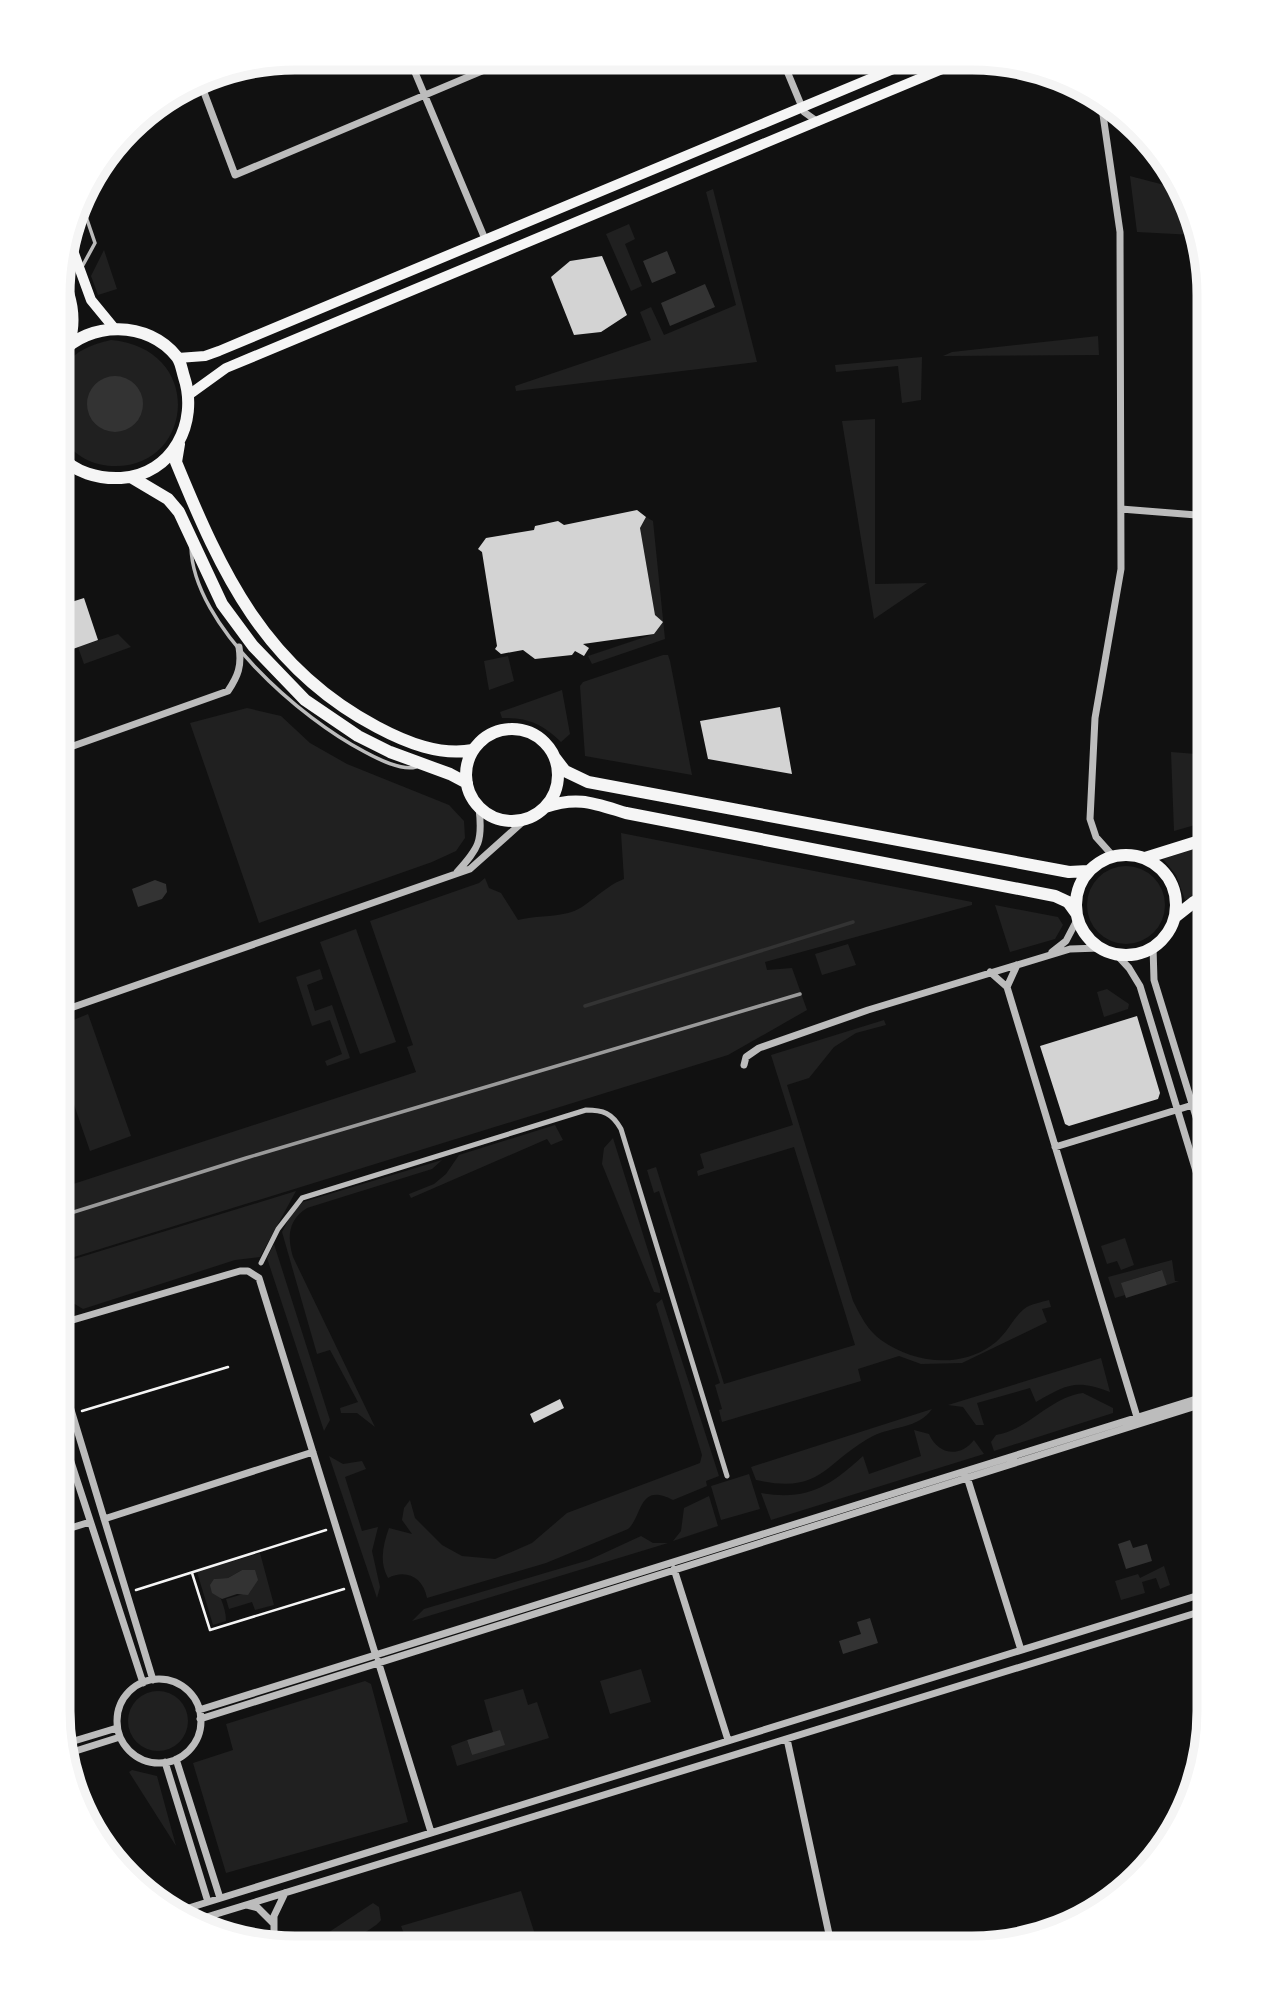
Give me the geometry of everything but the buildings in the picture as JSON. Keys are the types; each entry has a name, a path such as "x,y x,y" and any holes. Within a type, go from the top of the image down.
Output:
{"highway":[{"path":"70,343 92,332 114,328 139,332 162,344 178,358 190,394 188,422 179,444 176,462 228,579 246,609 288,662 336,703 388,733 444,752 473,750"},
{"path":"70,463 83,472 106,478 131,477 165,460 179,444"},
{"path":"131,477 168,499 179,512 222,604 278,674 305,700 358,736 467,783"},
{"path":"1145,858 1164,872 1171,881 1175,893 1175,917 1167,934 1153,947 1129,955 1116,954 1100,948 1086,935 1068,902 1055,895 626,813 585,801 569,800 545,807 526,819 498,819 480,808 467,783 467,766 473,750 494,733 512,729 537,737 565,771 588,782 1069,872 1088,872 1114,856 1145,858 1197,842"},
{"path":"545,807 558,781 555,758"},
{"path":"1077,916 1077,895 1088,872"},
{"path":"1175,917 1197,901"}],"main road":[{"path":"178,358 205,356 219,351 890,70"},
{"path":"190,394 226,368 940,70"},
{"path":"74,255 91,300 114,328"},
{"path":"70,303 75,320 70,343"}],"street":[{"path":"414,70 485,239"},
{"path":"203,90 235,175 485,70"},
{"path":"786,70 801,106 807,115 818,121"},
{"path":"1103,113 1120,232 1121,569 1095,718 1090,819 1096,837 1114,856"},
{"path":"1121,509 1197,515"},
{"path":"70,747 228,691 238,677 241,662 239,647"},
{"path":"455,875 474,855 480,840 480,808"},
{"path":"70,1009 455,875 485,858 526,819"},
{"path":"1029,963 1059,947 1077,916"},
{"path":"1153,947 1152,973 1197,1121"},
{"path":"744,1065 746,1057 760,1048 990,972 1029,963 1070,949 1100,948"},
{"path":"1116,954 1140,986 1197,1175"},
{"path":"1007,986 1017,965"},
{"path":"990,972 1007,986 1137,1417"},
{"path":"1055,1147 1197,1104"},
{"path":"261,1263 278,1229 302,1199 586,1110 600,1110 615,1117 622,1134 727,1476"},
{"path":"70,1321 240,1271 259,1278 431,1832"},
{"path":"200,1719 377,1657 1197,1399"},
{"path":"199,1710 674,1569 1197,1406"},
{"path":"70,1407 153,1680"},
{"path":"104,1519 313,1452"},
{"path":"70,1461 143,1683"},
{"path":"967,1477 1021,1650"},
{"path":"70,1528 89,1522"},
{"path":"674,1569 728,1740"},
{"path":"188,1908 1197,1596"},
{"path":"206,1917 1197,1613"},
{"path":"153,1680 166,1680 185,1689 199,1710 200,1719 193,1745 176,1759 165,1762 138,1758 120,1737 117,1728 123,1700 143,1683 153,1680"},
{"path":"72,1742 117,1728"},
{"path":"74,1752 120,1737"},
{"path":"787,1739 829,1936"},
{"path":"176,1759 220,1898"},
{"path":"165,1762 208,1902"},
{"path":"273,1934 285,1893"},
{"path":"246,1905 258,1908 274,1924"}],"lane":[{"path":"80,270 95,243 85,214"},
{"path":"190,537 191,559 212,608 239,647 271,684 318,725 381,761 411,768 424,764"}],"path":[{"path":"79,1412 228,1367"},
{"path":"128,1593 336,1527"},
{"path":"192,1573 209,1630 354,1586"}],"shaded area":[{"path":"1130,176 1169,186 1188,235 1137,232"},
{"path":"713,189 757,362 516,391 515,386 651,340 640,312 651,307 664,335 736,305 706,192"},
{"path":"629,224 635,239 625,244 642,286 631,291 606,234"},
{"path":"104,250 117,289 98,295 91,276"},
{"path":"667,251 676,273 652,283 643,261"},
{"path":"705,284 715,307 670,326 661,303"},
{"path":"1098,336 1099,355 943,356 952,352"},
{"path":"111,340 142,348 163,364 175,385 178,408 173,430 160,449 139,462 104,465 88,460 70,447 70,360 91,346"},
{"path":"922,357 921,400 902,403 898,366 836,372 835,365"},
{"path":"110,376 120,376 135,384 141,393 141,415 135,424 120,432 110,432 92,420 87,409 87,399 99,381"},
{"path":"875,419 875,584 927,583 874,619 842,421"},
{"path":"646,517 653,521 665,639 592,664 588,656 654,634 663,622 655,615 640,528"},
{"path":"118,634 131,647 84,664 78,647"},
{"path":"668,655 670,661 692,775 585,756 580,686 583,682"},
{"path":"508,656 514,681 489,690 484,661"},
{"path":"562,690 570,734 561,742 534,723 502,718 500,712"},
{"path":"247,708 281,716 310,743 347,764 449,805 464,821 465,838 456,851 432,862 259,923 190,723"},
{"path":"1171,752 1197,754 1197,824 1174,831"},
{"path":"621,833 972,902 972,905 765,962 767,970 792,968 807,1010 728,1055 70,1258 70,1185 416,1072 407,1047 413,1045 370,921 479,883 485,878 489,888 501,893 518,920 562,914 575,911 624,879"},
{"path":"1197,848 1197,895 1185,900 1176,875 1163,859"},
{"path":"1126,866 1141,869 1154,877 1162,890 1165,905 1162,920 1154,933 1141,941 1126,944 1111,941 1098,933 1090,920 1087,905 1090,890 1098,877 1111,869"},
{"path":"155,880 166,884 167,892 162,899 138,907 132,889"},
{"path":"995,905 1058,917 1063,925 1055,939 1010,952"},
{"path":"356,929 396,1042 360,1054 320,942"},
{"path":"848,944 856,965 822,975 815,954"},
{"path":"320,969 323,979 307,985 315,1011 332,1005 350,1058 327,1066 325,1061 342,1054 330,1020 312,1026 296,977"},
{"path":"1107,989 1129,1004 1128,1009 1104,1017 1097,992"},
{"path":"88,1014 131,1136 90,1151 70,1093 70,1021"},
{"path":"884,1020 886,1025 856,1033 834,1047 809,1078 787,1085 853,1301 868,1327 881,1340 907,1354 936,1360 965,1358 979,1353 997,1341 1024,1309 1049,1300 1051,1307 1042,1309 1047,1322 962,1363 921,1364 899,1356 858,1369 861,1381 722,1422 719,1410 722,1409 715,1385 720,1383 659,1191 654,1193 647,1170 656,1167 724,1384 855,1345 794,1147 698,1176 697,1171 704,1168 700,1154 793,1125 771,1055"},
{"path":"555,1125 563,1140 551,1145 547,1139 411,1198 409,1194 434,1184 446,1174 459,1155"},
{"path":"613,1138 660,1293 654,1292 602,1164 604,1148"},
{"path":"442,1160 432,1169 307,1208 296,1218 291,1230 293,1257 375,1427 357,1413 341,1413 340,1408 358,1402 330,1350 317,1354 282,1232 292,1213 303,1202"},
{"path":"296,1191 260,1257 235,1260 83,1309 73,1303 70,1296 70,1260"},
{"path":"1125,1238 1134,1265 1121,1270 1117,1261 1107,1264 1101,1246"},
{"path":"274,1244 330,1420 324,1431 267,1258"},
{"path":"1172,1260 1175,1281 1179,1281 1167,1285 1161,1270 1122,1283 1125,1295 1115,1298 1108,1277"},
{"path":"1162,1270 1167,1285 1126,1298 1121,1283"},
{"path":"662,1299 719,1476 706,1481 707,1486 673,1500 653,1495 647,1498 628,1529 546,1563 427,1598 422,1585 413,1577 401,1574 388,1578 383,1560 385,1541 389,1528 412,1534 402,1520 404,1508 410,1500 415,1518 442,1545 462,1556 495,1559 532,1543 567,1513 700,1463 702,1455 656,1304"},
{"path":"1101,1358 1110,1392 1072,1385 1036,1402 1030,1388 977,1403 984,1425 976,1425 963,1407 948,1405"},
{"path":"1083,1393 1113,1408 1113,1413 994,1451 991,1442 996,1435 1019,1426 1060,1400"},
{"path":"932,1409 912,1424 873,1436 810,1480 778,1483 756,1480 751,1467"},
{"path":"914,1430 929,1434 938,1446 950,1452 962,1450 974,1440 984,1454 771,1520 761,1493 792,1495 817,1489 840,1476 863,1456 869,1474 921,1456"},
{"path":"329,1456 343,1464 362,1461 366,1469 345,1477 362,1531 378,1527 372,1551 380,1587 377,1598"},
{"path":"749,1474 760,1509 721,1520 711,1486"},
{"path":"709,1496 718,1526 673,1541 681,1531 684,1508"},
{"path":"641,1536 653,1543 668,1543 412,1621 424,1609 589,1560"},
{"path":"1130,1540 1133,1548 1147,1544 1152,1561 1126,1569 1118,1544"},
{"path":"260,1553 274,1605 255,1610 252,1602 229,1609 226,1599 250,1592 256,1574 242,1570 228,1578 215,1579 226,1621 213,1625 197,1572"},
{"path":"1164,1566 1170,1585 1160,1589 1156,1578 1142,1582 1145,1593 1121,1600 1115,1581 1138,1574 1140,1578"},
{"path":"242,1570 255,1570 258,1580 248,1595 237,1594 222,1599 212,1593 210,1585 214,1579 228,1578"},
{"path":"870,1618 878,1643 843,1654 839,1641 861,1634 857,1622"},
{"path":"641,1669 651,1702 610,1714 600,1681"},
{"path":"365,1681 371,1684 408,1822 226,1873 193,1763 233,1750 226,1724"},
{"path":"523,1689 528,1705 537,1702 549,1738 457,1766 451,1746 467,1740 472,1755 493,1732 484,1700"},
{"path":"158,1691 175,1696 183,1704 188,1721 183,1738 175,1746 158,1751 141,1746 133,1738 128,1721 133,1704 141,1696"},
{"path":"500,1730 505,1745 472,1755 467,1740"},
{"path":"132,1770 157,1776 176,1846 129,1772"},
{"path":"521,1891 535,1936 405,1936 401,1926"},
{"path":"373,1903 379,1907 379,1923 359,1936 323,1936"}],"waterway":[{"path":"585,1006 853,922"}],"railway":[{"path":"70,1213 246,1158 800,994"}]}
